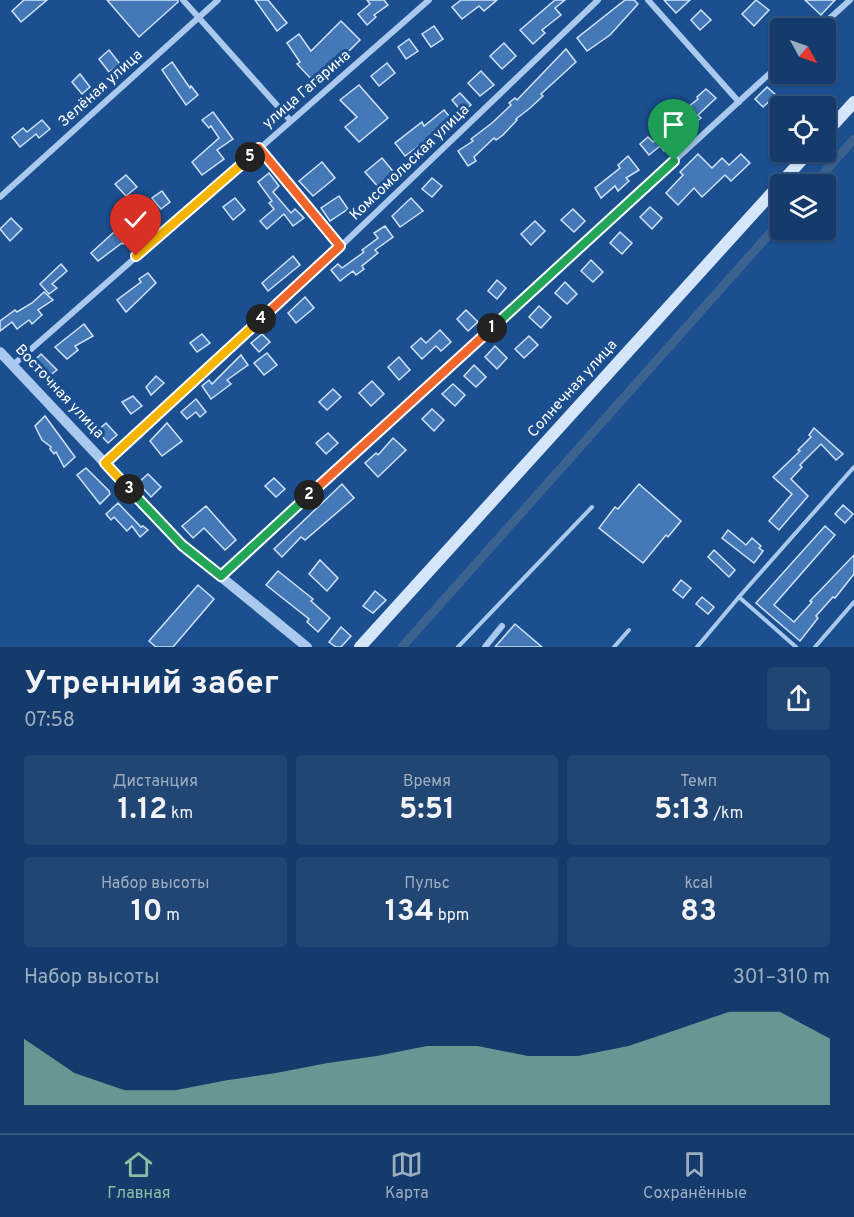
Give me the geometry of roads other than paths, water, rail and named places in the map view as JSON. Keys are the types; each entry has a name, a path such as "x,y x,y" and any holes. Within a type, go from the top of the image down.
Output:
{"main road":[{"path":"836,122 854,102"},
{"name":"Солнечная улица","path":"360,647 800,162"}],"street":[{"path":"183,0 290,120"},
{"name":"Зелёная улица","path":"0,197 218,0"},
{"name":"улица Гагарина","path":"14,365 429,0"},
{"name":"Комсомольская улица","path":"105,463 340,246 598,0"},
{"path":"648,0 739,102"},
{"path":"830,18 850,0"},
{"path":"221,576 770,73"},
{"path":"259,148 340,246"},
{"name":"Восточная улица","path":"0,352 182,545 307,647"},
{"path":"484,647 502,626"}],"lane":[{"path":"697,647 854,467"},
{"path":"458,647 592,507"},
{"path":"739,597 796,647"},
{"path":"815,647 854,602"},
{"path":"614,647 629,630"}],"waterway":[{"path":"823,174 854,139"},
{"path":"402,647 770,233"}]}
